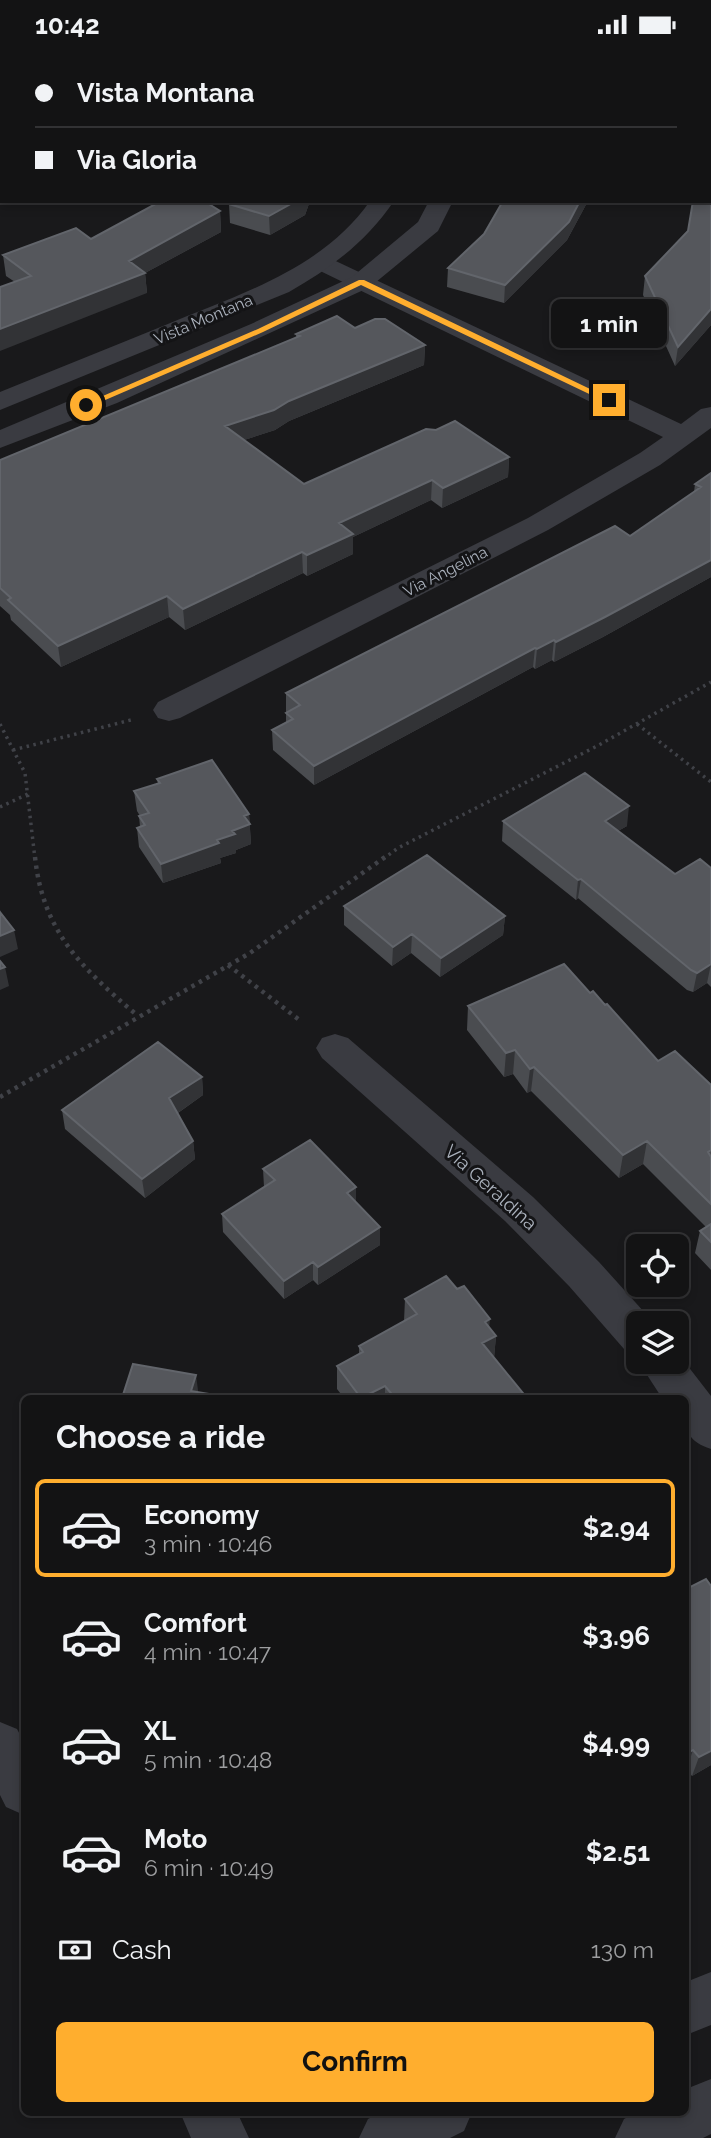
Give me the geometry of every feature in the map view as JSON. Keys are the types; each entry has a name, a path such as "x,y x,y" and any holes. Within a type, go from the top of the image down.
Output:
{"street":[{"name":"Vista Montana","path":"0,402 279,287 323,263 354,238 380,203"},
{"name":"Vista Montana","path":"0,440 235,341 361,282 429,226 440,203"},
{"path":"323,263 684,436"},
{"name":"Via Angelina","path":"169,710 538,524 684,436 711,415"},
{"name":"Via Geraldina","path":"335,1048 519,1209 584,1274 626,1321"},
{"path":"669,1374 685,1395"},
{"path":"689,1401 711,1430"},
{"path":"0,1746 21,1784"},
{"path":"689,2008 711,1999"},
{"path":"643,2138 711,2106"},
{"path":"209,2116 221,2138"},
{"path":"387,2138 435,2116"}],"path":[{"path":"0,1097 228,965 398,848 637,724 711,682"},
{"path":"13,750 169,710"},
{"path":"0,724 25,773 37,878 52,924 89,974 138,1016"},
{"path":"637,724 711,782"},
{"path":"0,807 28,794"},
{"path":"228,965 335,1048"}],"building":[{"path":"157,203 207,203 220,211 129,261 145,273 0,329 0,287 31,276 3,255 76,228 91,239"},
{"path":"229,203 292,203 269,216"},
{"path":"502,203 579,203 569,222 505,285 448,268 484,234"},
{"path":"693,203 711,203 711,309 678,347 645,276 688,231"},
{"path":"337,316 355,328 375,319 385,319 425,345 289,401 274,410 225,426 304,484 426,429 436,430 455,421 509,457 443,488 432,480 339,523 353,534 307,555 302,552 183,609 167,596 58,646 8,600 11,598 0,588 0,460 300,336 296,334"},
{"path":"711,473 711,560 556,642 554,640 535,648 314,766 272,730 293,719 286,713 300,705 286,693 615,526 630,536 701,487 695,484"},
{"path":"212,760 249,814 244,816 250,824 232,831 235,834 217,840 219,843 161,864 137,828 145,825 139,816 149,813 134,791 160,783 157,779"},
{"path":"585,773 629,806 605,821 675,874 700,859 711,868 711,964 697,973 581,879 578,880 503,821"},
{"path":"427,855 505,916 441,958 412,934 393,947 344,906"},
{"path":"0,912 14,930 0,936"},
{"path":"564,964 590,993 593,991 607,1004 658,1061 675,1051 711,1085 711,1150 708,1152 711,1157 711,1204 647,1141 623,1155 534,1067 530,1069 515,1050 506,1053 468,1006"},
{"path":"158,1042 202,1077 169,1098 193,1141 142,1179 62,1110"},
{"path":"310,1140 356,1187 347,1193 380,1227 318,1267 313,1262 284,1281 222,1214 275,1180 263,1169"},
{"path":"711,1224 711,1242 700,1231"},
{"path":"446,1276 457,1289 464,1286 490,1319 485,1322 496,1336 482,1343 525,1395 392,1395 385,1386 367,1395 359,1395 337,1366 363,1352 359,1346 417,1314 405,1299"},
{"path":"133,1364 196,1375 191,1391 215,1395 123,1395"},
{"path":"706,1579 711,1586 711,1751 699,1757 693,1750 689,1752 689,1588"}],"route":[{"path":"86,405 260,330 361,282 609,400"}]}
